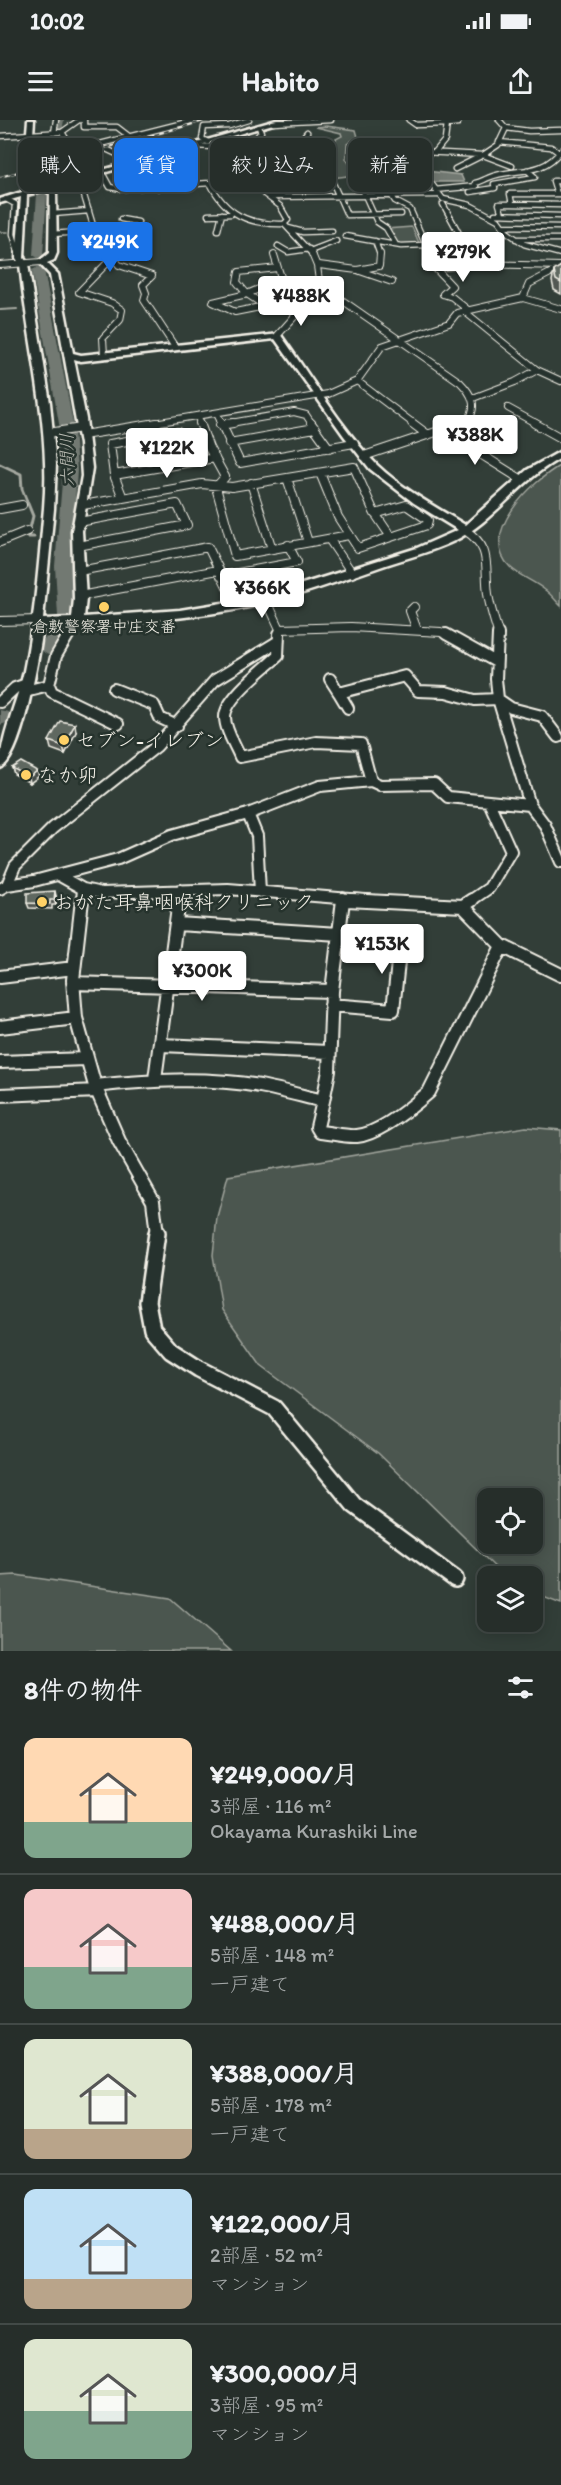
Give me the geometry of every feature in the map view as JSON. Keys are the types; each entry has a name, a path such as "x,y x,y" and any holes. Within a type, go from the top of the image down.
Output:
{"street":[{"path":"31,120 34,134"},
{"path":"22,261 37,120"},
{"path":"56,120 58,133 63,138"},
{"path":"0,136 58,133 79,120 84,120 84,127 117,127 130,137"},
{"path":"102,146 195,120"},
{"path":"222,120 229,126 231,135"},
{"path":"208,142 202,139 204,126 229,126 249,120"},
{"path":"198,145 277,121 331,120"},
{"path":"409,120 416,125 458,123 453,120"},
{"path":"499,120 506,128 529,131 561,130"},
{"path":"436,151 445,140 447,124"},
{"path":"548,125 554,130"},
{"path":"256,138 261,132 259,127"},
{"path":"455,169 493,150 506,128"},
{"path":"302,138 307,132"},
{"path":"502,134 528,138"},
{"path":"143,135 148,138"},
{"path":"438,194 476,186 475,183 483,182 488,178 527,171 561,154 560,151 551,147 499,142"},
{"path":"503,151 510,143"},
{"path":"432,151 483,154 512,166"},
{"path":"268,197 438,194 495,188 494,184 535,177 527,171"},
{"path":"102,175 114,187"},
{"path":"512,204 510,194 559,194 553,181 561,181"},
{"path":"198,184 210,183"},
{"path":"396,245 374,214 360,185 438,194 470,205 487,214 526,246 561,254"},
{"path":"432,189 438,194 461,237 452,244 461,265"},
{"path":"3,200 32,192"},
{"path":"0,265 22,261 42,262 52,256 53,194 51,192"},
{"path":"83,192 95,232 113,257 124,268 152,276 143,285 146,293 144,300 175,348"},
{"path":"214,192 220,203 231,214"},
{"path":"264,192 283,210 288,220 286,226"},
{"path":"336,192 347,215 401,213"},
{"path":"391,195 395,201 410,209 435,268 452,286 443,294 453,297 537,370 561,381"},
{"path":"0,763 18,723 26,688 37,622 49,510 48,433 22,261 13,234 15,204 3,200"},
{"path":"502,214 499,204 561,205"},
{"path":"53,214 89,211"},
{"path":"218,230 222,214"},
{"path":"211,226 213,216 209,215 231,214 259,225 286,226 303,232 332,231"},
{"path":"487,214 561,216"},
{"path":"52,234 95,232 133,235 138,222 121,219"},
{"path":"67,354 81,358 277,336 320,288 319,265 310,250 286,226"},
{"path":"503,226 561,227"},
{"path":"357,270 379,266 380,255 372,241 358,231"},
{"path":"345,236 396,245 425,245"},
{"path":"516,239 561,239"},
{"path":"278,246 288,252 310,250 336,242"},
{"path":"526,246 561,246"},
{"path":"274,255 282,280 247,293 213,302 227,313 234,314 260,307 262,304 247,293 237,282 239,272 278,268"},
{"path":"104,355 103,338 120,320 122,310 107,300 85,296 79,292 113,257"},
{"path":"42,262 54,274 87,485 79,522 80,596 74,622 56,656 49,685 52,692 118,724"},
{"path":"319,265 357,270 393,282"},
{"path":"435,268 461,265 561,267"},
{"path":"523,298 529,284 561,267"},
{"path":"268,285 306,303"},
{"path":"320,288 329,291 460,382 473,398 473,415 468,421 364,456"},
{"path":"48,433 198,417 320,396 357,381 382,346 396,339 449,322 458,313 466,310 523,298 561,309"},
{"path":"277,336 364,456 393,483 478,539 486,552 488,595 500,640 496,662 498,699 530,805 544,825 561,861"},
{"path":"69,367 81,358"},
{"path":"473,398 515,382 537,370"},
{"path":"357,381 428,435"},
{"path":"508,408 561,438"},
{"path":"220,424 294,412 306,414 329,448"},
{"path":"217,414 240,463 354,443"},
{"path":"198,417 225,477 217,486"},
{"path":"229,443 315,428"},
{"path":"442,430 522,480"},
{"path":"123,498 114,475 110,444 178,432 192,461"},
{"path":"144,438 157,467"},
{"path":"0,621 74,622 236,605 266,599 352,573 450,539 485,518 522,480 561,454"},
{"path":"114,475 215,458"},
{"path":"83,504 202,484 217,486 251,483 354,467 375,514 391,537"},
{"path":"320,473 338,517 358,548 427,525 428,520 406,504 375,514"},
{"path":"287,478 308,542"},
{"path":"251,483 272,549"},
{"path":"217,486 235,556 349,535"},
{"path":"78,546 188,525 170,489"},
{"path":"79,522 177,504"},
{"path":"1,506 22,505"},
{"path":"0,542 27,531"},
{"path":"329,540 352,573"},
{"path":"80,596 297,562 288,545"},
{"path":"79,571 208,547 236,605"},
{"path":"266,599 280,629 277,642 278,656 226,709 225,717 240,757 308,742 351,742 361,744 371,781"},
{"path":"414,607 410,611 417,630"},
{"path":"280,629 351,627 441,632 475,648 496,662"},
{"path":"4,887 15,866 53,828 157,746 177,726 202,692 215,680 277,642"},
{"path":"339,693 405,676 418,692 446,692 475,700 498,699 508,709 538,714 547,719 558,737"},
{"path":"330,679 348,708"},
{"path":"0,702 15,688 49,685"},
{"path":"114,689 154,705 157,707 160,718 177,726"},
{"path":"4,887 118,859 172,835 248,814 320,786 371,781 380,785 434,783 448,797 530,805"},
{"path":"58,875 83,889 101,892 228,889 463,906 489,888 511,851 489,802"},
{"path":"248,814 257,837 260,892"},
{"path":"83,889 73,983 76,1018 96,1088 119,1141 153,1201 157,1227 156,1253 147,1302 152,1329 171,1351 199,1369 274,1408 354,1505 455,1579"},
{"path":"155,1079 170,987 180,891"},
{"path":"343,898 332,991 329,1052 323,1101 317,1127 320,1132 366,1134 410,1109 429,1092 502,946"},
{"path":"463,906 502,946 561,975"},
{"path":"177,924 400,943 393,1010 331,1005"},
{"path":"0,977 74,968"},
{"path":"73,983 332,991"},
{"path":"0,1027 76,1018"},
{"path":"161,1044 329,1052"},
{"path":"0,1062 86,1059"},
{"path":"0,1095 96,1088 155,1079 214,1081 261,1086 323,1101"}],"shaded area":[{"path":"316,127 356,130 358,137 348,138 346,159 348,176 336,177 336,139 342,136 341,133"},
{"path":"432,172 461,175 464,182 432,182"},
{"path":"412,227 420,245 397,245 386,229"},
{"path":"561,465 561,606 547,592 510,567 502,554 500,539 504,524 523,496 536,483"},
{"path":"526,1127 561,1130 561,1604 543,1597 543,1566 494,1566 481,1554 543,1554 543,1488 477,1488 477,1550 378,1453 261,1366 222,1310 213,1255 217,1217 228,1176"},
{"path":"16,1575 170,1598 231,1651 0,1651 0,1576"}],"building":[{"path":"561,266 561,283 556,280 554,271"},
{"path":"60,721 75,724 63,746 49,741"},
{"path":"21,762 37,771 29,777 12,768"},
{"path":"55,891 54,900 50,900 50,904 27,903 27,893"}],"waterway":[{"name":"六間川","path":"56,138 60,120"},
{"name":"六間川","path":"38,255 42,194"},
{"path":"0,232 8,232"},
{"name":"六間川","path":"38,270 67,429 70,470 63,566 67,602 66,616 48,649"},
{"name":"六間川","path":"39,307 44,307"},
{"path":"0,310 17,309"},
{"path":"0,464 21,474 22,489 33,516 28,537 34,537"},
{"name":"六間川","path":"59,536 67,536"}],"tunnel":[{"path":"31,196 32,192"}],"railway":[{"path":"0,177 208,120"}],"place":[{"name":"倉敷警察署中庄交番","path":"104,607"},
{"name":"セブン-イレブン","path":"64,740"},
{"name":"なか卯","path":"26,775"},
{"name":"おがた耳鼻咽喉科クリニック","path":"42,902"}]}
